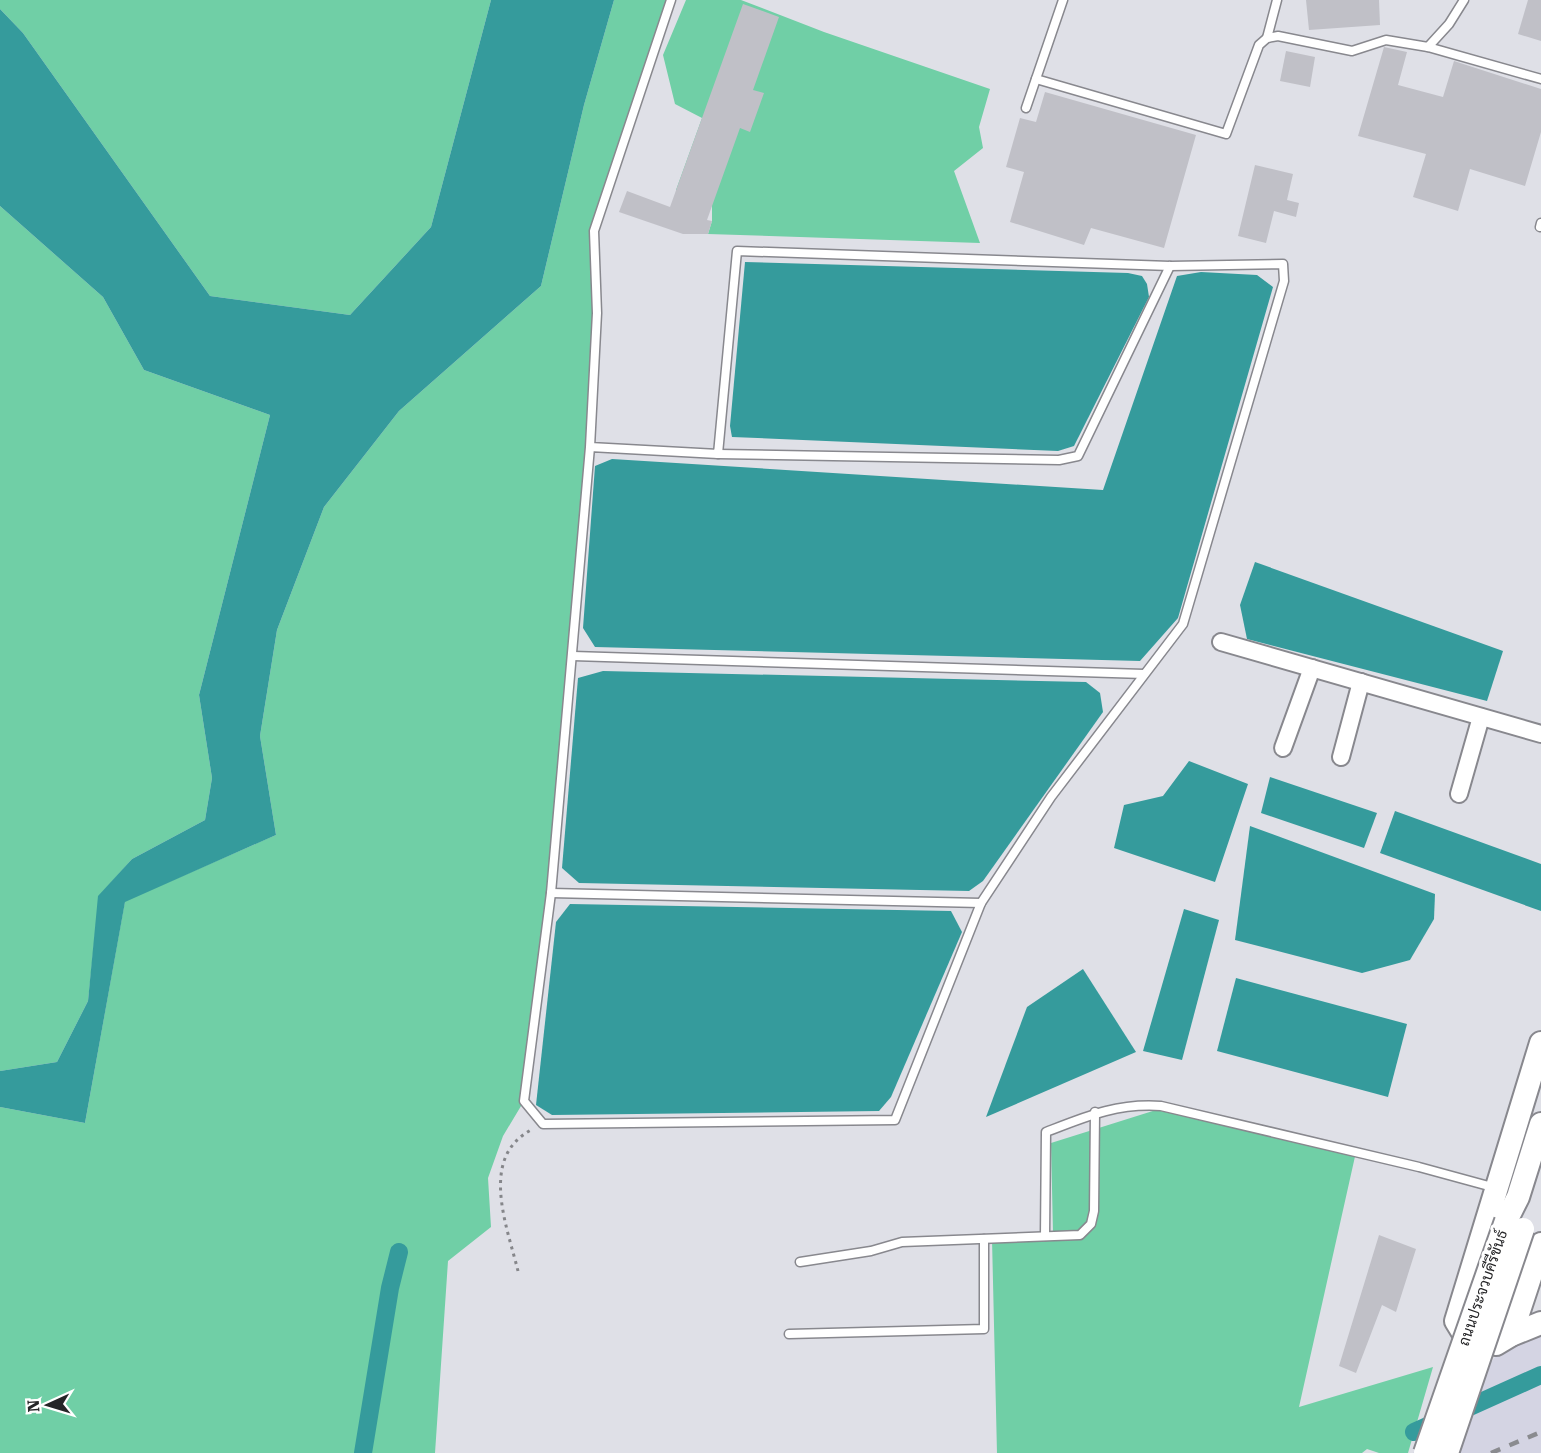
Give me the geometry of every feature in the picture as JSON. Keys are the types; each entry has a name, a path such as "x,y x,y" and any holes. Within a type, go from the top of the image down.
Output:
{"main road":[{"path":"1541,1043 1456,1321 1467,1339 1496,1344 1511,1335 1541,1323"},
{"name":"ถนนประจวบคีรีขันธ์","path":"1447,1453 1515,1225 1518,1197 1541,1124"},
{"name":"ถนนประจวบคีรีขันธ์","path":"1425,1453 1515,1225 1541,1170"},
{"path":"1511,1335 1541,1244"}],"street":[{"path":"1221,642 1541,734"},
{"path":"1283,748 1312,668"},
{"path":"1341,757 1361,682"},
{"path":"1459,794 1481,717"}],"lane":[{"path":"671,0 594,231 597,313 590,447 551,893 524,1101 543,1124 895,1120 981,903 1051,797 1183,624 1284,281 1283,264 1170,266 737,251 718,454"},
{"path":"1026,108 1063,0"},
{"path":"1268,38 1277,0"},
{"path":"1428,47 1449,24 1464,0"},
{"path":"1036,79 1226,134 1259,45 1268,38 1278,36 1352,51 1386,40 1428,47 1541,79"},
{"path":"590,447 718,454 1059,460 1078,456 1170,266"},
{"path":"573,656 1144,674"},
{"path":"551,893 981,903"},
{"path":"1045,1236 1046,1132 1095,1112 1124,1106 1161,1106 1419,1167 1496,1188"},
{"path":"800,1262 871,1251 902,1242 1080,1236 1091,1224 1094,1211 1095,1112"},
{"path":"789,1334 984,1329 984,1239"}],"path":[{"path":"518,1271 504,1216 499,1185 506,1153 522,1134 543,1124"}],"shaded area":[{"path":"1541,1336 1541,1453 1413,1453 1498,1354"}],"green space":[{"path":"0,0 491,0 431,227 350,315 210,296 23,33 0,9"},
{"path":"614,0 674,0 594,231 597,313 551,893 524,1101 503,1136 488,1178 491,1227 448,1261 435,1453 0,1453 0,1107 85,1123 125,901 276,835 260,736 277,630 324,507 399,411 541,286 584,105"},
{"path":"686,0 741,0 824,32 990,89 979,127 983,148 954,171 980,243 708,234 712,221 712,204 676,190 702,118 675,104 663,55"},
{"path":"0,206 103,297 144,370 270,415 199,695 212,778 205,820 132,859 99,896 88,1001 57,1062 0,1071"},
{"path":"1156,1110 1356,1152 1299,1407 1433,1367 1408,1453 1379,1453 1367,1449 1362,1453 997,1453 992,1239 1053,1233 1051,1143"}],"water":[{"path":"491,0 614,0 584,105 541,286 399,411 324,507 277,630 260,736 276,835 125,902 85,1123 0,1107 0,1071 57,1062 88,1001 98,896 132,859 205,820 212,778 199,695 270,415 144,370 103,297 0,206 0,9 23,33 210,296 350,315 431,227"},
{"path":"745,262 1128,273 1142,276 1147,284 1149,297 1074,446 1058,451 732,437 730,426"},
{"path":"1201,272 1257,275 1273,287 1178,618 1140,661 595,647 583,628 595,466 612,459 1103,490 1177,276"},
{"path":"1255,562 1503,651 1487,701 1247,639 1240,605"},
{"path":"603,671 1086,682 1100,693 1103,712 983,881 969,891 579,883 562,868 578,678"},
{"path":"1189,761 1248,784 1215,882 1114,848 1124,805 1163,796"},
{"path":"1270,777 1377,813 1364,848 1261,813"},
{"path":"1395,811 1541,864 1541,911 1380,853"},
{"path":"1250,826 1435,894 1434,919 1410,960 1362,973 1235,940"},
{"path":"570,904 951,911 962,932 891,1097 879,1111 552,1115 536,1105 556,922"},
{"path":"1184,909 1219,920 1182,1060 1143,1051"},
{"path":"1083,969 1136,1052 986,1117 1027,1007"},
{"path":"1236,978 1407,1024 1388,1097 1217,1051"}],"building":[{"path":"1306,0 1379,0 1380,25 1309,30"},
{"path":"1528,0 1541,0 1541,41 1518,34"},
{"path":"743,4 779,17 753,90 764,93 750,132 740,128 707,220 712,221 708,234 683,234 619,212 627,191 670,207"},
{"path":"1384,47 1407,52 1398,85 1443,97 1454,61 1541,89 1541,132 1525,186 1470,169 1458,211 1413,197 1426,154 1358,136"},
{"path":"1286,51 1315,57 1310,87 1280,81"},
{"path":"1045,92 1196,135 1164,248 1091,228 1084,245 1010,222 1024,172 1006,167 1020,118 1036,122"},
{"path":"1255,165 1293,174 1287,200 1299,203 1296,217 1274,211 1266,243 1238,236"},
{"path":"1379,1235 1416,1249 1396,1312 1382,1305 1356,1373 1339,1366"}],"waterway":[{"path":"363,1453 390,1288 399,1252"},
{"path":"1414,1432 1541,1375"}],"railway":[{"path":"1491,1453 1541,1432"}]}
